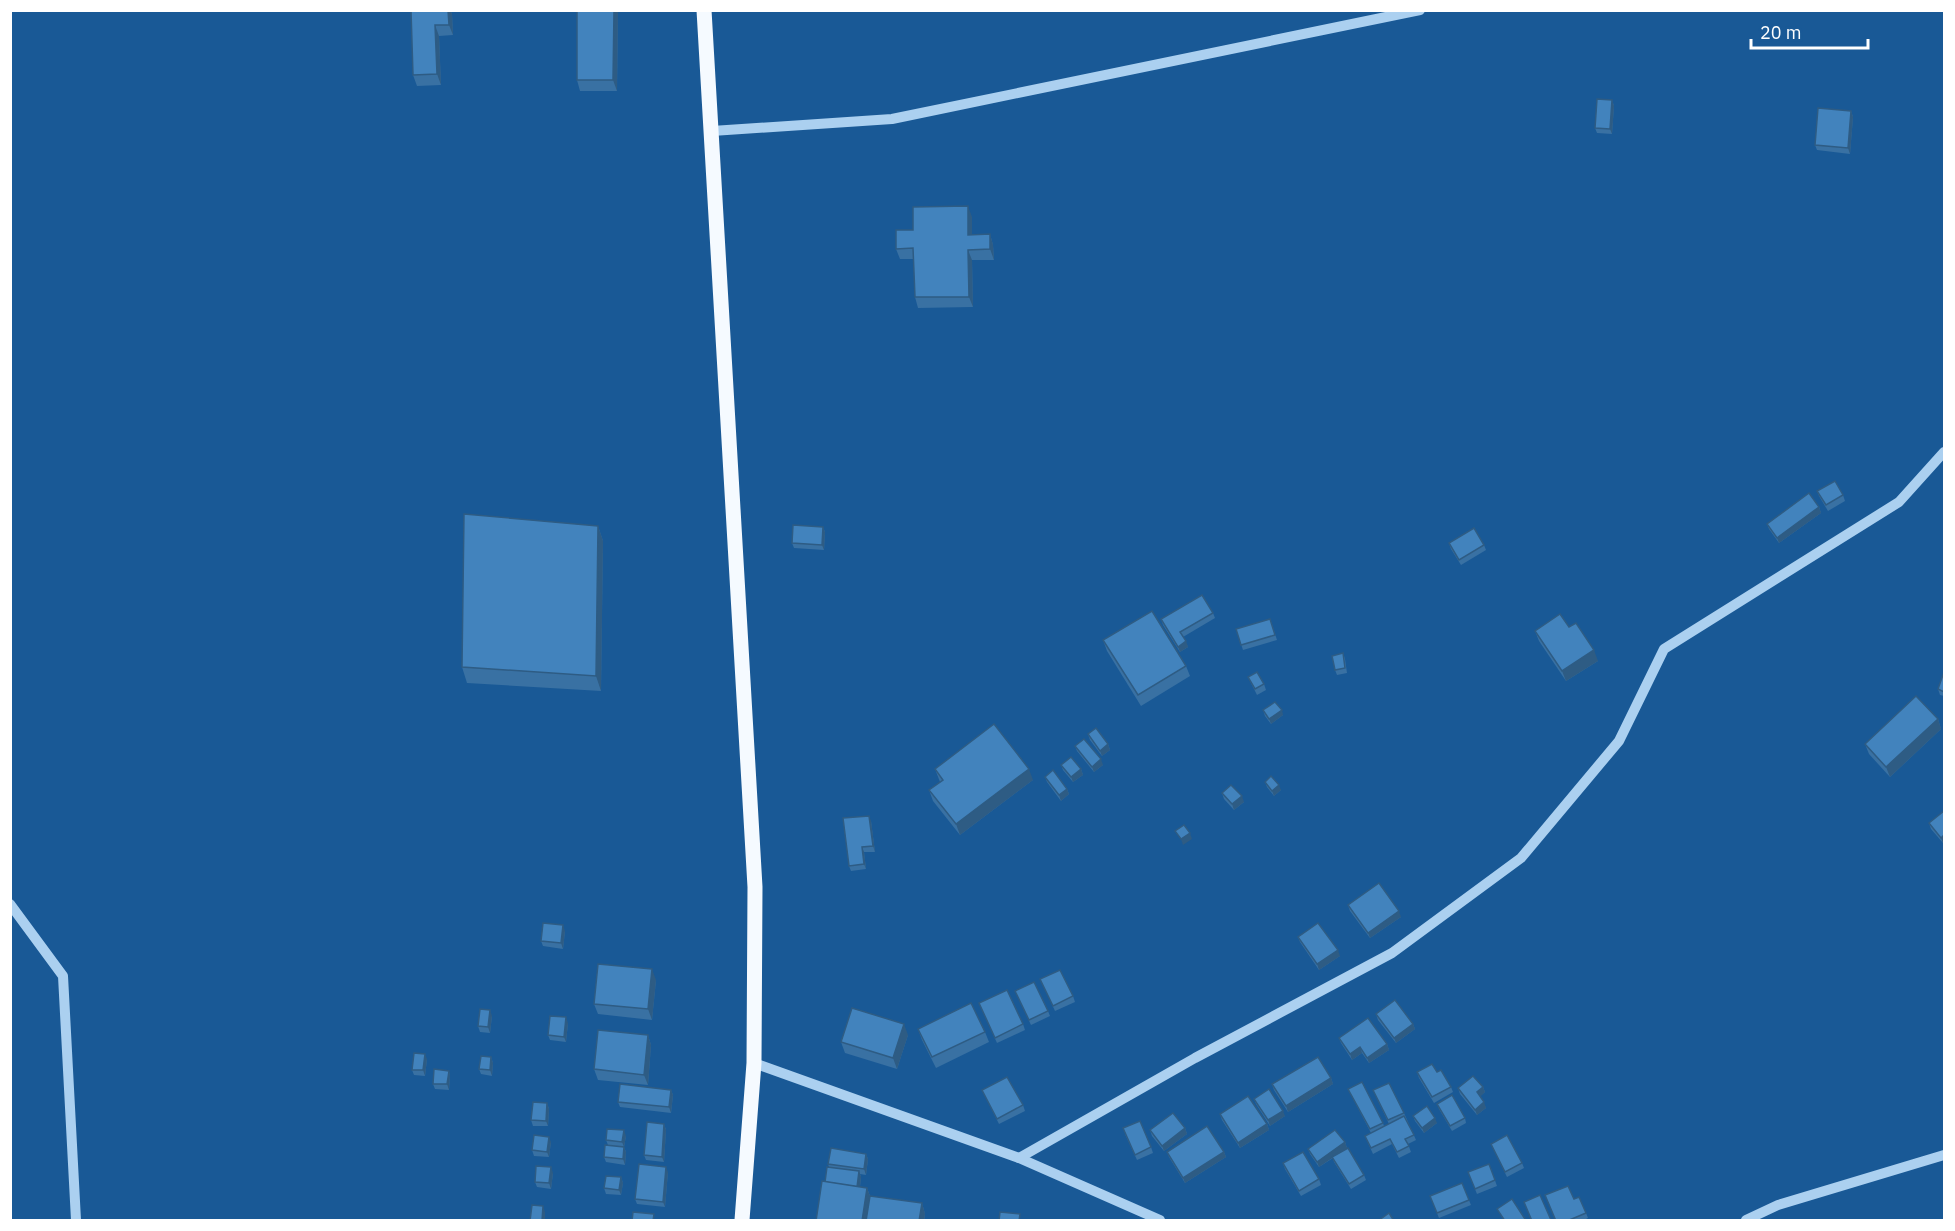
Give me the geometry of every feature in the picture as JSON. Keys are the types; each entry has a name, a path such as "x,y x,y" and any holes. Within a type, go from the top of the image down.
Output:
{"main road":[{"path":"704,10 755,886 754,1063 742,1221"}],"street":[{"path":"712,131 892,119 1420,10"},
{"path":"1019,1158 1195,1058 1392,953 1521,858 1619,741 1664,649 1899,502 1944,452"},
{"path":"10,904 63,976 76,1221"},
{"path":"754,1063 1019,1158 1160,1221"},
{"path":"1746,1221 1778,1205 1944,1155"}],"building":[{"path":"411,10 448,10 449,25 435,25 437,74 413,75"},
{"path":"577,10 614,10 613,80 577,80"},
{"path":"1597,99 1612,100 1610,129 1595,128"},
{"path":"1818,108 1851,111 1848,148 1815,145"},
{"path":"968,206 968,235 990,234 990,249 968,250 969,297 915,297 913,248 896,249 896,230 913,230 913,207"},
{"path":"1835,481 1843,495 1826,505 1817,491"},
{"path":"1809,493 1819,507 1777,538 1767,524"},
{"path":"464,514 598,526 596,676 462,667"},
{"path":"793,525 823,527 822,545 792,543"},
{"path":"1474,528 1484,545 1459,560 1449,543"},
{"path":"1202,595 1213,613 1180,632 1186,641 1178,647 1161,619"},
{"path":"1152,611 1186,666 1138,695 1103,640"},
{"path":"1560,614 1569,627 1576,623 1594,650 1562,671 1535,631"},
{"path":"1270,619 1275,635 1241,645 1236,629"},
{"path":"1343,653 1345,668 1335,670 1332,656"},
{"path":"1257,672 1264,684 1255,689 1248,677"},
{"path":"1944,672 1944,692 1938,689"},
{"path":"1916,696 1938,719 1886,767 1865,744"},
{"path":"1275,702 1282,710 1269,719 1263,710"},
{"path":"994,724 1029,769 956,824 929,790 943,780 935,769"},
{"path":"1096,728 1108,744 1100,751 1088,734"},
{"path":"1084,739 1101,759 1092,767 1075,746"},
{"path":"1071,757 1081,769 1071,777 1061,765"},
{"path":"1053,770 1067,789 1059,795 1045,777"},
{"path":"1271,776 1279,785 1272,791 1265,782"},
{"path":"1231,785 1242,796 1232,804 1222,793"},
{"path":"1944,811 1944,835 1941,838 1929,823"},
{"path":"869,816 873,846 862,847 864,864 849,866 843,818"},
{"path":"1184,825 1190,833 1181,839 1175,831"},
{"path":"1379,883 1399,911 1368,933 1348,905"},
{"path":"543,923 563,925 561,943 541,941"},
{"path":"1318,923 1338,950 1317,964 1298,937"},
{"path":"598,964 652,969 648,1009 594,1004"},
{"path":"1060,970 1073,996 1053,1006 1040,979"},
{"path":"1034,982 1048,1011 1029,1020 1015,991"},
{"path":"1007,990 1023,1024 995,1038 979,1003"},
{"path":"1395,1000 1413,1024 1394,1038 1376,1014"},
{"path":"971,1003 985,1032 932,1057 918,1029"},
{"path":"852,1008 904,1024 893,1058 841,1042"},
{"path":"480,1009 490,1010 488,1027 478,1026"},
{"path":"550,1016 566,1017 564,1037 548,1035"},
{"path":"1368,1018 1387,1044 1367,1058 1360,1047 1350,1054 1339,1038"},
{"path":"598,1030 648,1035 644,1075 594,1069"},
{"path":"414,1053 425,1054 423,1070 412,1070"},
{"path":"481,1056 491,1057 490,1070 479,1069"},
{"path":"1318,1057 1331,1078 1286,1106 1272,1084"},
{"path":"1432,1064 1437,1072 1441,1070 1451,1087 1432,1097 1417,1072"},
{"path":"434,1069 449,1071 447,1084 433,1084"},
{"path":"1473,1076 1483,1087 1477,1092 1484,1102 1475,1110 1458,1088"},
{"path":"1007,1077 1023,1105 997,1119 982,1090"},
{"path":"1362,1082 1383,1123 1370,1129 1348,1089"},
{"path":"1389,1083 1404,1113 1388,1120 1373,1090"},
{"path":"620,1084 671,1090 669,1107 618,1102"},
{"path":"1269,1089 1283,1111 1268,1120 1254,1099"},
{"path":"1452,1095 1465,1118 1450,1126 1437,1104"},
{"path":"1248,1096 1267,1124 1238,1143 1220,1114"},
{"path":"533,1102 547,1103 546,1121 531,1120"},
{"path":"1427,1106 1435,1118 1422,1128 1413,1116"},
{"path":"1173,1113 1185,1128 1162,1146 1150,1130"},
{"path":"1404,1116 1414,1135 1405,1139 1409,1146 1397,1152 1390,1139 1371,1148 1365,1136"},
{"path":"1140,1121 1151,1147 1135,1155 1123,1128"},
{"path":"647,1122 664,1124 662,1157 644,1155"},
{"path":"1207,1126 1224,1152 1183,1178 1167,1152"},
{"path":"607,1129 624,1130 622,1142 606,1140"},
{"path":"1335,1130 1345,1142 1317,1162 1308,1149"},
{"path":"534,1135 549,1137 547,1152 532,1150"},
{"path":"1507,1135 1522,1163 1505,1172 1491,1144"},
{"path":"605,1145 624,1147 623,1159 604,1157"},
{"path":"831,1148 866,1154 864,1169 828,1164"},
{"path":"1348,1148 1364,1175 1349,1184 1332,1157"},
{"path":"1303,1152 1319,1179 1299,1191 1283,1163"},
{"path":"639,1164 666,1167 663,1202 635,1199"},
{"path":"1489,1164 1495,1180 1475,1189 1468,1172"},
{"path":"536,1166 551,1167 549,1183 535,1182"},
{"path":"827,1167 859,1171 857,1187 825,1182"},
{"path":"606,1176 621,1177 619,1190 604,1188"},
{"path":"822,1181 867,1188 862,1221 816,1221"},
{"path":"1462,1183 1469,1200 1437,1213 1430,1196"},
{"path":"1568,1186 1574,1199 1579,1197 1586,1213 1567,1221 1556,1221 1545,1195"},
{"path":"1540,1195 1551,1220 1532,1221 1524,1202"},
{"path":"870,1196 922,1203 919,1221 866,1221"},
{"path":"1512,1199 1525,1219 1522,1221 1505,1221 1497,1209"},
{"path":"532,1205 543,1206 542,1221 530,1221"},
{"path":"633,1212 654,1214 653,1221 632,1221"},
{"path":"1000,1212 1020,1214 1019,1221 999,1221"},
{"path":"1389,1213 1394,1221 1378,1221"}]}
